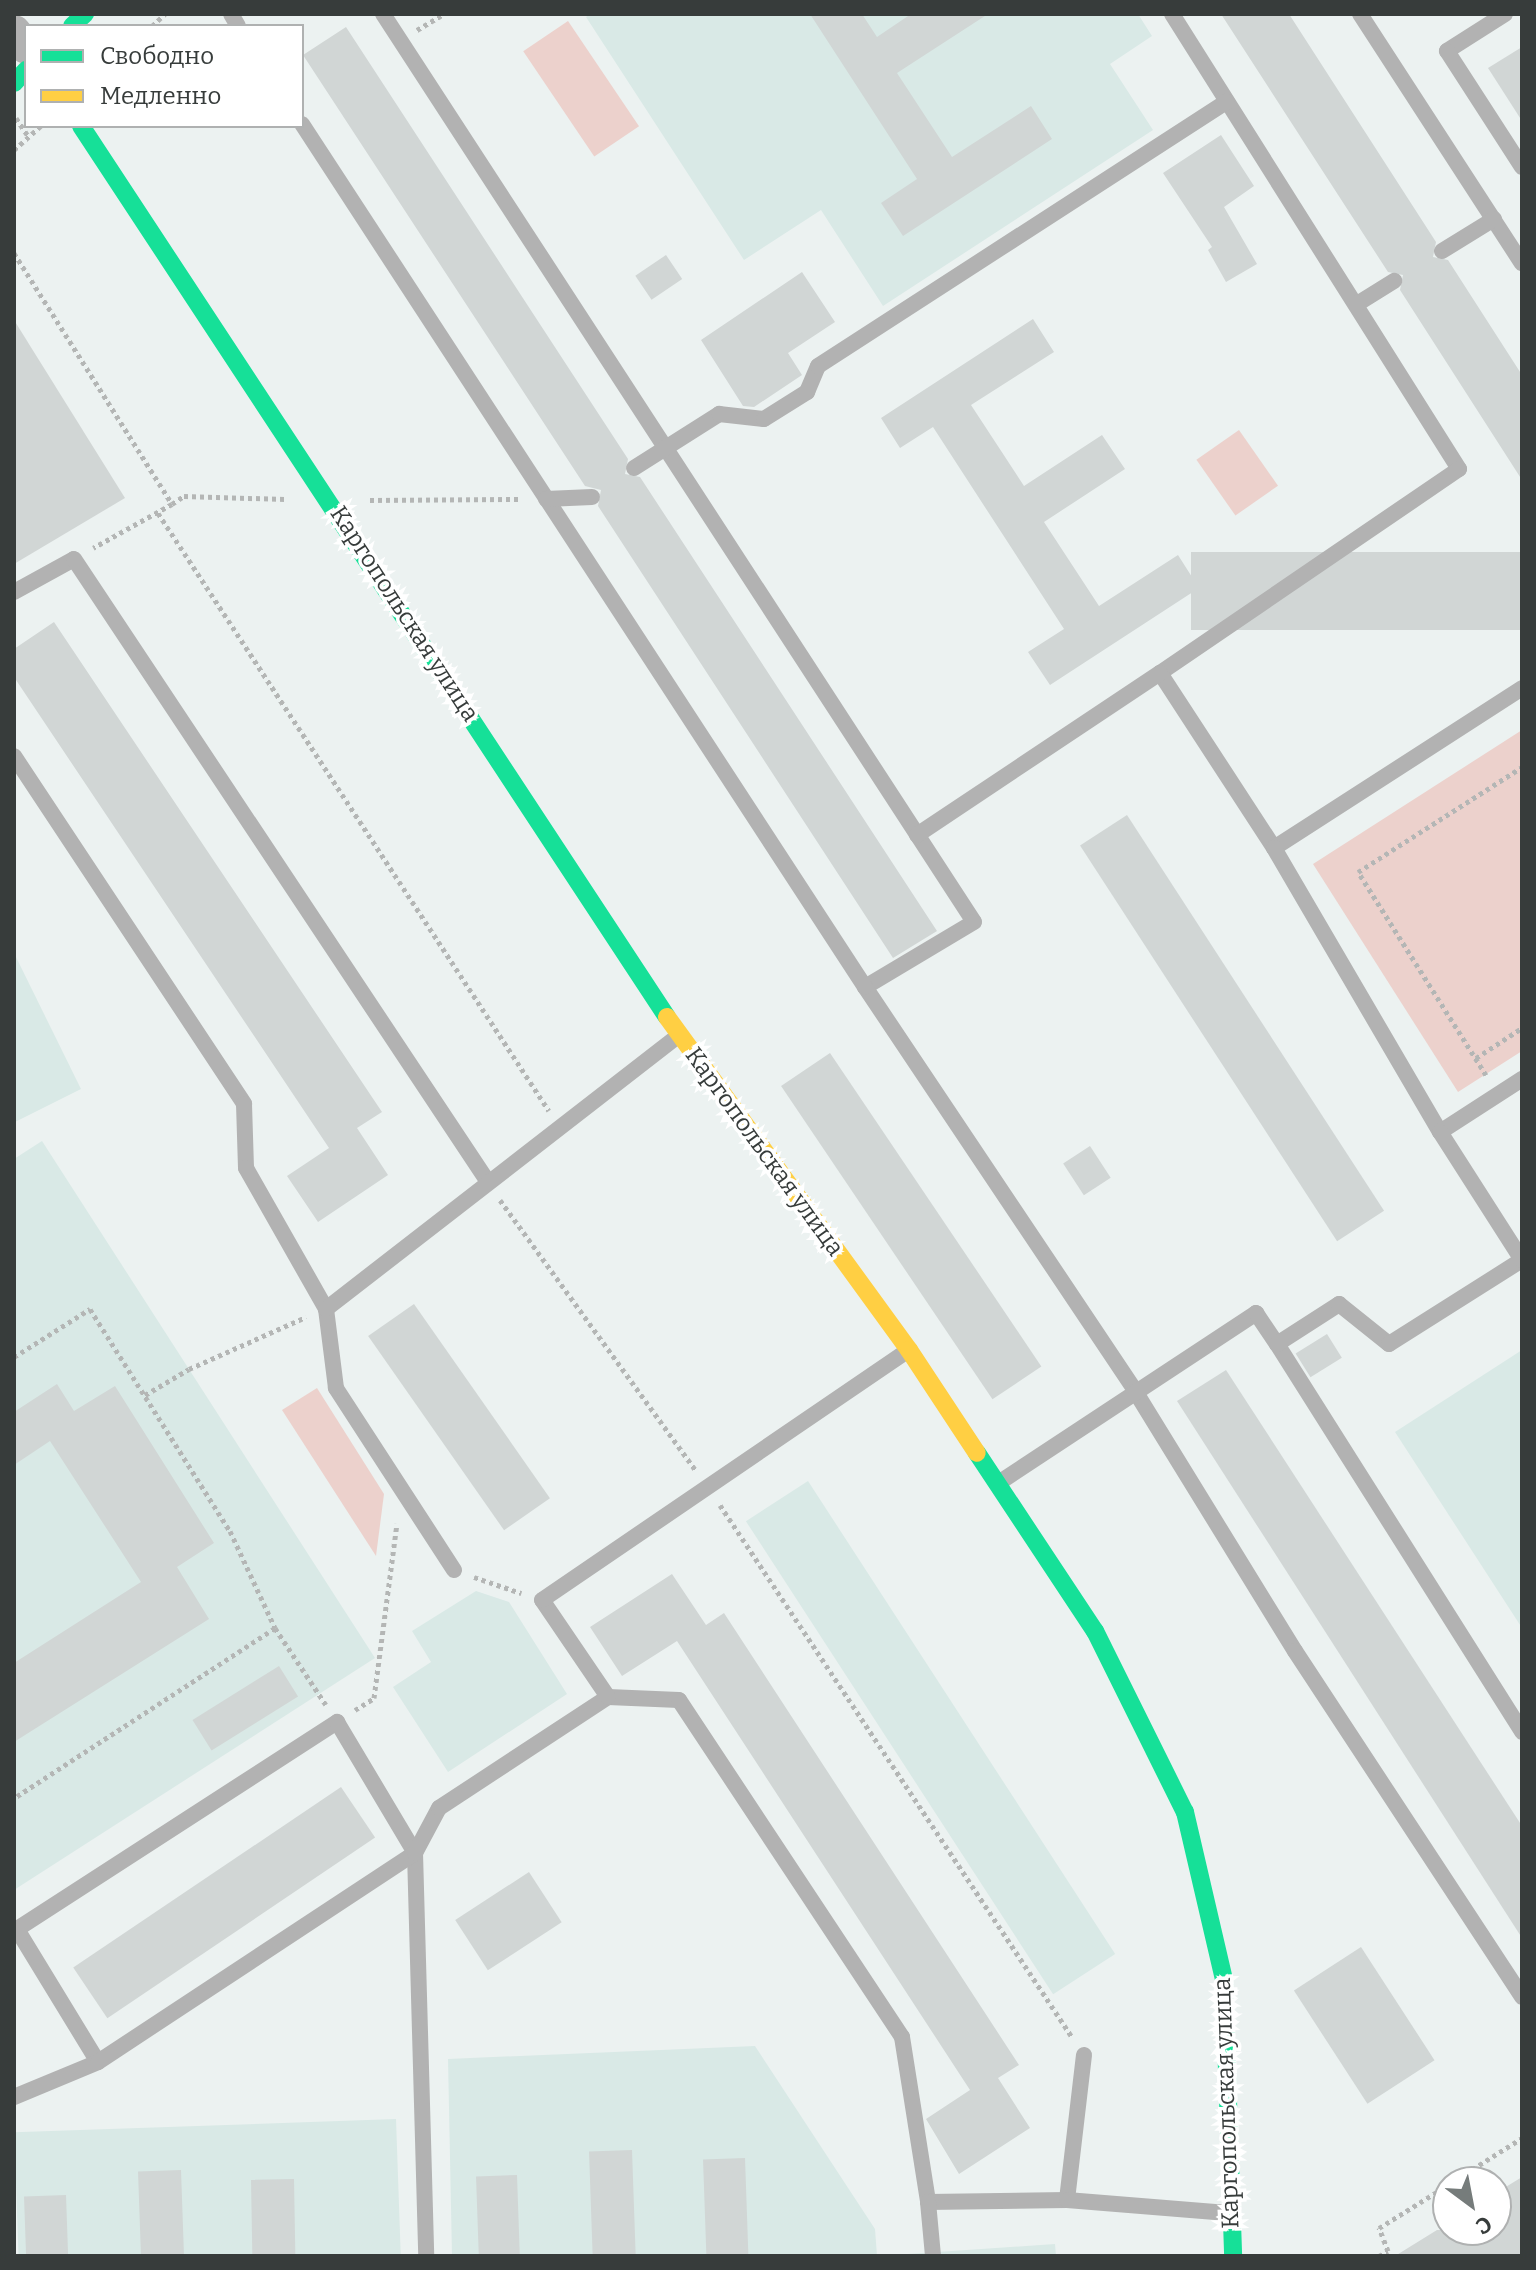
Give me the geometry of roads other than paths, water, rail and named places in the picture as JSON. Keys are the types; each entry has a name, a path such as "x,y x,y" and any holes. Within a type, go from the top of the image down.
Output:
{"street":[{"name":"Каргопольская улица","path":"82,128 679,1035 909,1350 995,1485 1095,1631 1185,1812 1224,1980 1233,2256"}],"lane":[{"path":"383,14 974,922 865,987"},
{"path":"917,835 1459,469 1172,14"},
{"path":"1360,14 1522,263"},
{"path":"1505,14 1447,51 1522,167"},
{"path":"634,468 719,414 764,419 807,392 818,366 1227,101"},
{"path":"304,127 865,987 1135,1391 1295,1651 1522,1997"},
{"path":"1442,251 1494,219"},
{"path":"1357,304 1394,281"},
{"path":"546,499 592,497"},
{"path":"14,592 74,559 488,1182"},
{"path":"1160,673 1274,848 1440,1132 1522,1260 1389,1344 1339,1304 1277,1344"},
{"path":"1274,848 1522,688"},
{"path":"14,756 244,1104 246,1168 326,1309 336,1388 454,1570"},
{"path":"326,1309 679,1035"},
{"path":"1440,1132 1522,1079"},
{"path":"995,1485 1256,1313 1522,1732"},
{"path":"608,1697 542,1600 709,1490 909,1350"},
{"path":"14,2097 98,2062 415,1853 439,1808 608,1697 679,1700 902,2037 928,2202 933,2256"},
{"path":"98,2062 16,1931 337,1722 415,1853 426,2256"},
{"path":"1067,2200 1084,2055"},
{"path":"928,2202 1067,2200 1231,2213"}]}
